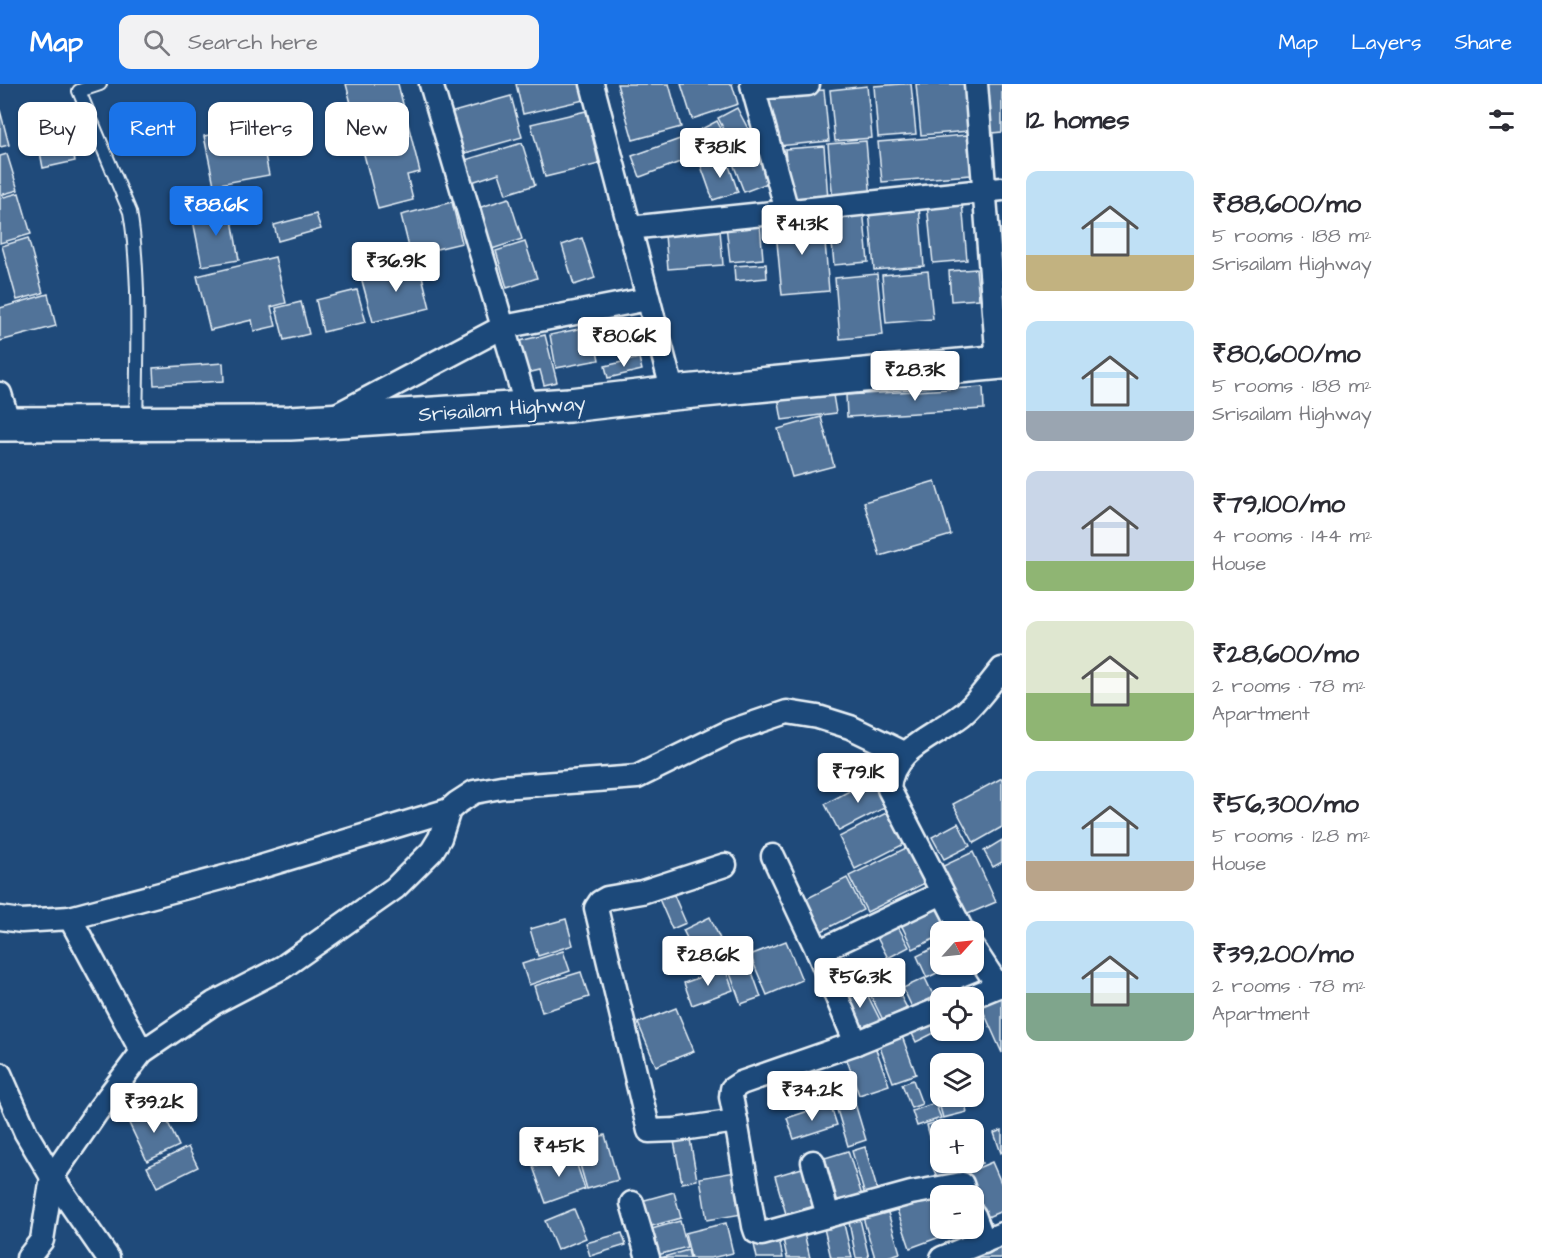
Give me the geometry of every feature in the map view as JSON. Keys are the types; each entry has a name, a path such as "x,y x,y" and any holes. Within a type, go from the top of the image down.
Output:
{"highway":[{"name":"Srisailam Highway","path":"3,414 135,422 290,423 569,405 1000,362"}],"street":[{"path":"431,84 527,408"},
{"path":"592,84 673,393"},
{"path":"787,211 753,86 808,84"},
{"path":"976,84 994,189 1000,362"},
{"path":"629,228 994,189"},
{"path":"326,421 503,327 648,299"},
{"path":"957,921 889,789 890,778 904,753 964,714 1002,669"},
{"path":"0,918 21,921 70,918 247,871 449,810 474,792 501,787 637,777 731,731 787,712 818,717 850,727 904,753"},
{"path":"28,1258 42,1240 52,1177 142,1052 214,1003 283,968 395,888 432,851 440,838 449,810"},
{"path":"773,856 818,952 856,1043"},
{"path":"725,865 642,892 607,898 596,908 649,1131 675,1130 736,1121"},
{"path":"818,952 942,894"},
{"path":"70,918 142,1052"},
{"path":"984,963 1000,985 984,992"},
{"path":"930,1013 856,1043 741,1083 732,1089 731,1097 756,1232 762,1234 930,1190"},
{"path":"0,1074 26,1133 52,1177 108,1258"},
{"path":"813,1162 828,1216"},
{"path":"632,1203 648,1258"},
{"path":"942,1258 993,1238"}],"lane":[{"path":"100,84 78,87 130,212 134,229 138,330 135,422"}],"building":[{"path":"346,84 398,84 402,102 351,102"},
{"path":"516,84 580,84 584,100 523,114"},
{"path":"617,84 669,84 681,127 633,140"},
{"path":"681,84 732,84 738,104 692,119"},
{"path":"911,84 916,134 878,137 874,86"},
{"path":"916,84 964,84 969,131 921,135"},
{"path":"988,84 1002,84 1002,132 992,133"},
{"path":"867,86 872,138 835,141 830,90"},
{"path":"824,90 829,141 778,146 763,95"},
{"path":"511,96 522,137 458,155 446,114"},
{"path":"737,108 754,140 735,150 718,118"},
{"path":"0,110 9,145 0,147"},
{"path":"586,111 599,164 545,177 531,124"},
{"path":"717,121 731,148 702,163 688,136"},
{"path":"409,128 420,172 407,175 413,200 378,209 364,156 409,156"},
{"path":"208,135 208,156 204,136"},
{"path":"967,135 971,175 882,182 878,142"},
{"path":"680,139 688,159 640,177 632,156"},
{"path":"866,141 871,199 833,202 828,144"},
{"path":"758,142 773,181 744,192 729,153"},
{"path":"522,143 535,185 506,194 499,173 469,183 462,161"},
{"path":"824,146 828,199 790,203 785,149"},
{"path":"7,154 18,190 0,195 0,156"},
{"path":"41,156 74,156 75,161 43,168"},
{"path":"208,156 265,156 269,175 214,185"},
{"path":"726,157 738,192 713,200 701,166"},
{"path":"19,193 31,234 0,243 0,198"},
{"path":"509,198 522,239 489,250 475,209"},
{"path":"452,202 462,243 411,255 401,215"},
{"path":"962,202 967,260 933,263 927,204"},
{"path":"919,206 924,266 874,270 869,210"},
{"path":"230,208 239,260 202,266 192,215"},
{"path":"863,208 868,262 834,265 829,211"},
{"path":"316,214 321,229 278,241 274,225"},
{"path":"823,217 829,291 782,295 775,221"},
{"path":"760,223 763,259 730,262 726,225"},
{"path":"720,230 723,265 668,269 665,235"},
{"path":"28,238 43,293 17,300 2,246"},
{"path":"582,238 595,278 574,285 562,245"},
{"path":"525,242 537,278 507,288 496,251"},
{"path":"275,257 286,303 271,307 276,326 254,331 252,320 210,330 197,276"},
{"path":"419,264 430,308 373,322 361,277"},
{"path":"766,264 767,278 735,281 734,266"},
{"path":"976,269 979,299 951,301 949,271"},
{"path":"928,271 933,319 886,323 882,275"},
{"path":"877,274 883,335 840,339 835,278"},
{"path":"357,290 366,322 323,332 316,300"},
{"path":"48,294 56,326 0,341 0,308"},
{"path":"301,302 309,334 284,340 276,308"},
{"path":"592,326 599,360 556,368 550,335"},
{"path":"545,335 557,382 544,385 540,370 523,374 515,342"},
{"path":"639,358 642,370 608,378 605,366"},
{"path":"223,363 224,381 154,385 153,368"},
{"path":"983,387 984,409 847,417 846,395"},
{"path":"832,389 836,413 782,420 778,397"},
{"path":"821,417 834,466 792,477 778,429"},
{"path":"935,481 951,535 880,556 864,502"},
{"path":"877,776 892,804 839,831 825,804"},
{"path":"1002,778 1002,827 974,843 953,804"},
{"path":"894,809 910,841 855,869 839,837"},
{"path":"958,823 970,846 944,859 932,837"},
{"path":"1002,840 1002,862 993,867 984,851"},
{"path":"908,847 925,883 867,912 849,876"},
{"path":"973,852 996,902 961,917 939,868"},
{"path":"847,878 863,910 818,933 802,901"},
{"path":"670,886 686,923 672,929 656,892"},
{"path":"938,902 947,921 930,921 930,941 913,949 899,920"},
{"path":"710,917 720,939 694,952 683,930"},
{"path":"566,919 573,945 538,956 530,929"},
{"path":"894,919 909,947 888,958 873,930"},
{"path":"786,941 802,980 767,995 750,955"},
{"path":"930,950 930,975 933,975 927,978 917,956"},
{"path":"563,951 570,971 529,985 522,964"},
{"path":"747,958 761,997 741,1004 727,965"},
{"path":"725,968 733,990 692,1005 684,983"},
{"path":"581,972 589,997 542,1012 534,986"},
{"path":"889,974 907,1008 883,1020 866,986"},
{"path":"925,978 930,989 930,999 912,1007 903,988"},
{"path":"863,986 880,1020 856,1032 839,998"},
{"path":"1002,996 1002,1053 984,1013 984,1005"},
{"path":"676,1008 694,1051 656,1066 638,1023"},
{"path":"930,1023 930,1035 916,1042 909,1027"},
{"path":"899,1028 916,1074 893,1082 876,1037"},
{"path":"873,1041 889,1085 859,1095 844,1051"},
{"path":"913,1080 922,1104 911,1108 902,1084"},
{"path":"853,1097 866,1140 848,1146 835,1103"},
{"path":"830,1104 837,1125 794,1139 787,1118"},
{"path":"930,1105 930,1107 937,1107 941,1118 930,1119 930,1122 917,1126 912,1111"},
{"path":"160,1106 179,1146 147,1161 128,1121"},
{"path":"940,1107 966,1107 967,1112 943,1118"},
{"path":"1002,1130 1002,1152 1001,1153 994,1133"},
{"path":"689,1133 697,1180 682,1183 673,1136"},
{"path":"605,1135 618,1180 587,1189 574,1144"},
{"path":"188,1147 198,1167 157,1187 147,1167"},
{"path":"865,1147 879,1196 866,1199 852,1151"},
{"path":"848,1151 864,1202 840,1209 825,1158"},
{"path":"573,1153 585,1189 546,1203 533,1167"},
{"path":"992,1162 1002,1185 1002,1211 985,1218 984,1185 971,1185 966,1173 984,1173 984,1165"},
{"path":"802,1168 814,1206 786,1214 775,1176"},
{"path":"741,1171 748,1213 707,1220 700,1178"},
{"path":"935,1173 958,1173 939,1181"},
{"path":"674,1192 681,1218 648,1227 641,1201"},
{"path":"930,1192 930,1239 934,1239 910,1248 895,1204"},
{"path":"886,1206 900,1253 875,1258 862,1214"},
{"path":"574,1209 586,1238 557,1250 545,1221"},
{"path":"859,1215 869,1258 856,1258 848,1217"},
{"path":"843,1220 852,1258 831,1258 823,1224"},
{"path":"680,1221 687,1247 654,1256 648,1230"},
{"path":"726,1223 733,1253 711,1258 691,1258 685,1233"},
{"path":"803,1229 810,1258 787,1258 782,1234"},
{"path":"622,1233 626,1245 590,1256 586,1243"},
{"path":"778,1235 783,1258 757,1258 753,1240"},
{"path":"1002,1241 1002,1258 970,1258"},
{"path":"688,1250 690,1258 660,1258"}]}
